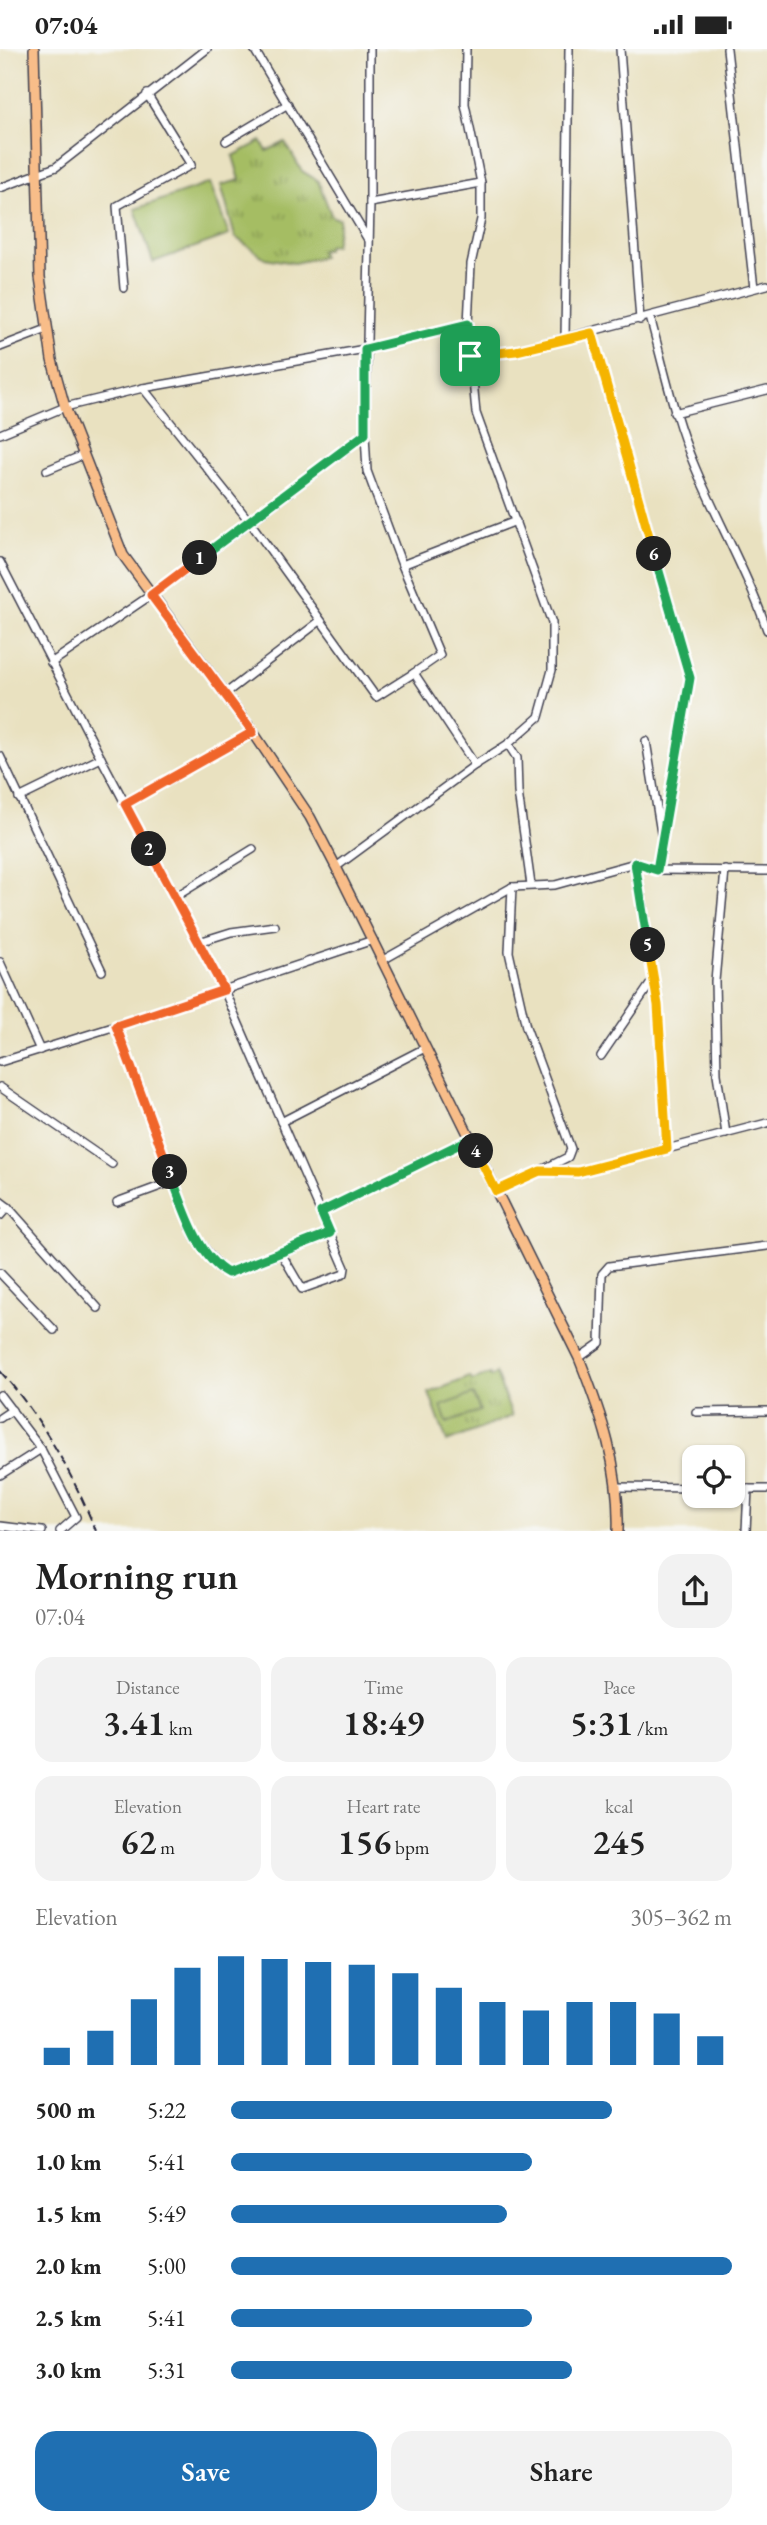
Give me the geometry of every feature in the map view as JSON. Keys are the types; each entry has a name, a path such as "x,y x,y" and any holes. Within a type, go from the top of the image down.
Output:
{"main road":[{"path":"34,49 40,277 56,376 83,455 123,555 226,693 310,817 383,960 579,1358 608,1439 617,1487 618,1531"}],"street":[{"path":"254,49 368,239"},
{"path":"143,388 250,521 376,697 440,655 402,565 367,471 365,349 370,203 370,49"},
{"path":"336,867 475,765 508,744 539,717 552,670 552,623 516,521 495,472 476,413 468,324 471,264 481,219 481,183 465,104 466,49"},
{"path":"565,339 569,49"},
{"path":"620,49 640,320"},
{"path":"727,49 754,288"},
{"path":"0,188 55,167 201,51"},
{"path":"124,288 117,207 191,165 147,94"},
{"path":"226,141 288,104"},
{"path":"370,203 481,183"},
{"path":"470,356 516,351 592,333 767,285"},
{"path":"650,317 674,413 767,630"},
{"path":"0,433 65,407 143,388 365,349 468,324"},
{"path":"0,347 47,329"},
{"path":"592,333 690,678 657,870"},
{"path":"674,413 767,390"},
{"path":"51,663 151,595 365,434"},
{"path":"47,470 83,455"},
{"path":"402,565 516,521"},
{"path":"0,562 100,758 224,990 345,1271 342,1276 302,1289 281,1253"},
{"path":"226,693 320,621"},
{"path":"414,673 475,765"},
{"path":"125,804 253,732"},
{"path":"646,741 662,841"},
{"path":"508,744 517,758 518,792 531,885"},
{"path":"0,756 102,971"},
{"path":"19,798 100,758"},
{"path":"175,897 253,849"},
{"path":"635,863 658,1005 667,1149"},
{"path":"383,960 512,887 555,885 635,863 657,870 767,871"},
{"path":"725,870 715,981 717,1074 726,1134"},
{"path":"496,1191 568,1157 571,1149 523,1014 509,952 512,887"},
{"path":"199,942 231,932 275,926"},
{"path":"0,1062 373,940"},
{"path":"0,962 40,1050"},
{"path":"601,1056 654,979"},
{"path":"116,1026 194,1235 225,1271 233,1272 330,1233"},
{"path":"281,1122 425,1048"},
{"path":"0,1087 112,1164"},
{"path":"540,1171 578,1172 767,1123"},
{"path":"321,1212 470,1139"},
{"path":"117,1202 174,1181"},
{"path":"0,1201 98,1308"},
{"path":"0,1216 8,1207"},
{"path":"579,1358 600,1343 602,1274 608,1266 767,1247"},
{"path":"0,1273 54,1330"},
{"path":"0,1395 41,1449 76,1517 60,1531"},
{"path":"0,1418 12,1410"},
{"path":"696,1412 767,1411"},
{"path":"0,1475 41,1449"},
{"path":"617,1487 682,1488"},
{"path":"746,1531 748,1489 767,1489"},
{"path":"0,1526 42,1531"}],"green space":[{"path":"261,141 267,151 285,142 302,171 318,181 332,217 340,219 335,245 321,250 322,257 294,263 265,258 235,237 221,185 240,180 233,156"},
{"path":"210,183 229,235 153,262 135,209"},
{"path":"490,1374 491,1377 496,1374 512,1416 447,1442 429,1393 470,1377 472,1381"},
{"path":"473,1394 480,1411 447,1423 441,1406"}],"railway":[{"path":"0,1371 43,1427 77,1488 96,1531"}],"route":[{"path":"468,324 470,356 516,351 592,333 690,678 657,870 635,863 658,1005 667,1149 578,1172 540,1171 496,1191 470,1139 321,1212 330,1233 228,1273 221,1269 194,1235 116,1026 224,990 125,804 253,732 151,595 365,434 365,349 468,324"}]}
